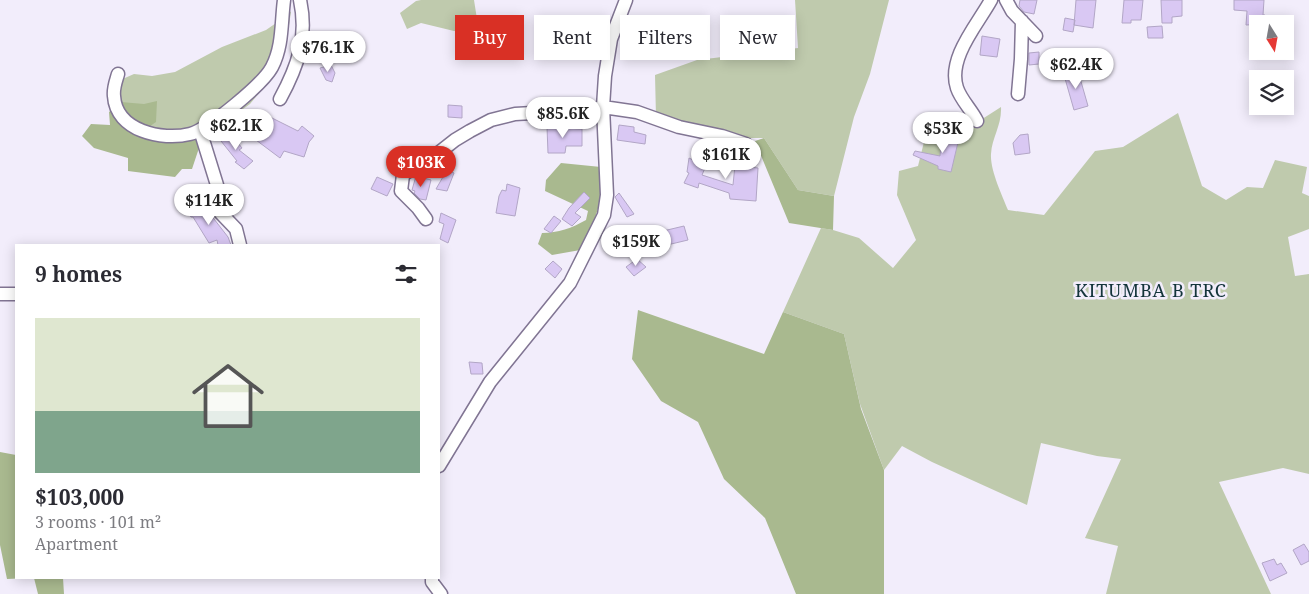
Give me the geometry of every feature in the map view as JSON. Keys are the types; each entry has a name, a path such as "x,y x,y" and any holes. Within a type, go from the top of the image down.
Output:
{"street":[{"path":"118,74 114,86 114,97 118,110 126,120 138,129 156,136 191,134 200,130 253,89 271,70 280,47 284,0"},
{"path":"280,99 290,81 302,46 304,24 300,0"},
{"path":"440,461 490,382 570,283 604,215 607,195 603,108 605,76 614,31 626,0"},
{"path":"977,121 957,90 954,80 955,68 964,44 991,0"},
{"path":"1006,0 1012,11 1036,36"},
{"path":"1018,94 1022,21"},
{"path":"426,219 401,191 403,175 416,166 427,162 455,140 491,120 515,114 533,112 570,114 603,108 637,112 679,127 722,136 746,144"},
{"path":"200,130 217,185 216,191 211,197 213,205 236,229 240,244"},
{"path":"0,294 15,294"},
{"path":"427,594 432,580"},
{"path":"432,580 441,594"}],"green space":[{"path":"474,0 476,15 455,15 455,31 421,23 407,29 400,13 416,1"},
{"path":"795,0 889,0 870,74 854,117 834,196 798,190 764,138 731,138 656,117 655,75 697,60 710,60 720,57 720,60 795,60 795,48 798,48"},
{"path":"282,7 291,12 286,45 271,79 250,104 225,122 196,136 174,140 115,113 118,81 134,74 152,76 175,72 222,47 266,30 279,21"},
{"path":"157,101 156,122 140,133 196,136 202,139 192,169 182,169 175,177 128,171 128,158 94,148 82,136 91,124 110,125 109,112 121,102 144,104"},
{"path":"1001,107 991,160 1008,210 1044,215 1095,151 1123,147 1178,113 1202,186 1226,200 1247,187 1263,188 1275,160 1307,167 1302,193 1309,196 1309,229 1288,237 1295,276 1309,274 1309,474 1283,468 1219,482 1271,594 1106,594 1118,546 1085,538 1121,459 1097,456 1041,443 1027,505 932,462 902,446 884,470 860,404 844,334 783,312 821,228 859,238 893,268 916,240 897,195 899,171 918,166 929,122 976,123"},
{"path":"764,138 798,190 834,196 833,230 789,223 755,141"},
{"path":"561,163 601,167 601,198 586,249 552,255 538,244 542,233 565,230 586,220 588,211 545,191 546,180"},
{"path":"638,310 764,354 783,312 844,334 861,409 884,470 884,594 796,594 765,518 724,479 698,422 661,401 632,359"},
{"path":"0,452 15,455 15,579 7,579 0,545"},
{"path":"34,579 63,579 64,594 38,594"}],"building":[{"path":"1020,0 1037,0 1034,14 1024,12 1019,6"},
{"path":"1076,0 1096,0 1093,28 1074,25"},
{"path":"1124,0 1143,0 1141,20 1131,20 1131,23 1122,23"},
{"path":"1161,0 1182,0 1182,16 1172,17 1172,23 1162,23"},
{"path":"1234,0 1264,0 1263,15 1249,15 1249,25 1246,25 1247,11 1234,10"},
{"path":"1065,18 1075,20 1073,32 1063,30"},
{"path":"1162,26 1163,38 1148,38 1147,27"},
{"path":"982,36 1000,39 997,57 980,55"},
{"path":"1039,52 1039,64 1029,65 1029,53"},
{"path":"331,65 335,73 332,82 326,80 320,68"},
{"path":"1078,71 1088,106 1074,110 1064,75"},
{"path":"448,105 462,106 462,118 448,117"},
{"path":"270,117 298,131 302,126 314,136 309,142 304,157 284,151 280,158 256,140 260,137 256,135"},
{"path":"619,125 634,127 634,132 646,135 645,144 617,140"},
{"path":"547,127 582,129 582,146 566,146 565,153 548,153"},
{"path":"230,133 242,148 239,150 253,161 244,169 235,162 237,161 221,141"},
{"path":"942,134 959,138 951,172 938,169 938,166 913,155 915,151 940,156"},
{"path":"1028,134 1030,153 1015,155 1013,143 1020,135"},
{"path":"694,157 708,161 702,175 733,185 735,165 739,166 739,162 750,164 749,167 758,168 756,201 730,199 729,193 699,183 698,188 684,183 689,173 687,172 689,158 693,160"},
{"path":"447,170 454,173 447,191 436,189"},
{"path":"416,176 431,180 426,200 420,199 414,193 415,191 412,190"},
{"path":"377,177 393,184 387,196 371,189"},
{"path":"507,184 520,188 515,216 496,213 499,196 502,190 506,191"},
{"path":"584,192 590,198 575,213 581,217 572,226 562,219 569,208"},
{"path":"619,193 634,214 627,217 615,197"},
{"path":"204,203 207,210 228,237 231,244 218,244 217,240 209,243 188,211"},
{"path":"441,213 456,220 448,243 440,239 444,224 439,222"},
{"path":"554,216 561,221 551,233 544,229"},
{"path":"684,226 688,240 667,245 663,231"},
{"path":"637,259 646,267 634,276 626,267"},
{"path":"553,261 562,269 555,278 545,269"},
{"path":"469,362 482,363 483,374 471,374"},
{"path":"1304,544 1309,552 1309,561 1301,565 1293,550"},
{"path":"1274,559 1277,565 1281,563 1287,573 1270,581 1262,563"}],"district":[{"name":"KITUMBA B TRC","path":"1151,290"}]}
